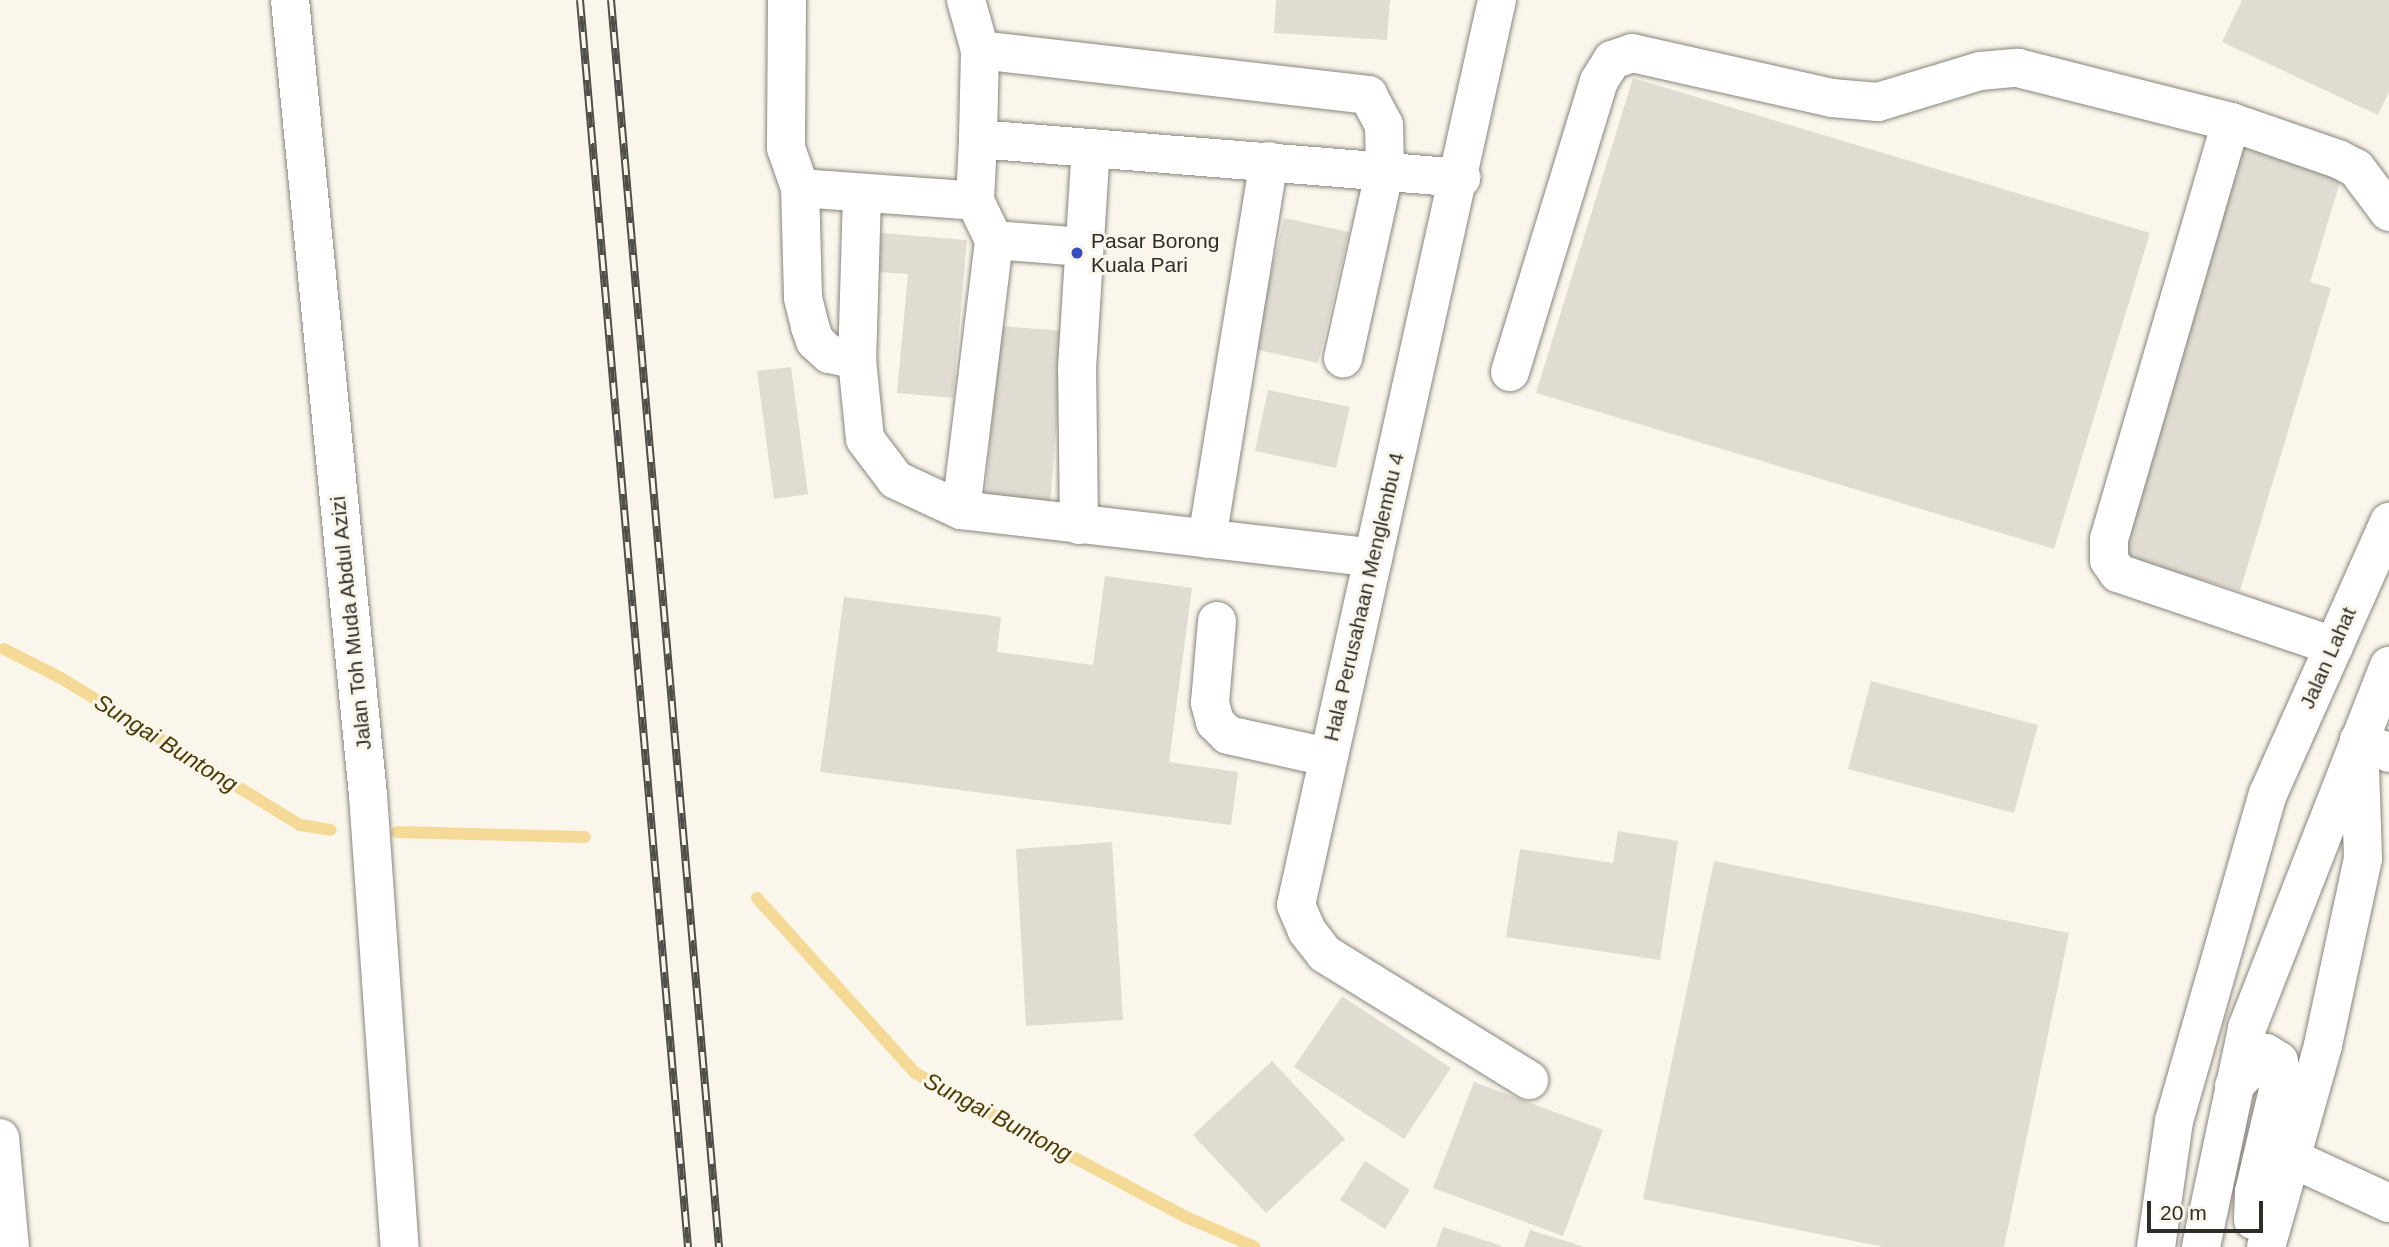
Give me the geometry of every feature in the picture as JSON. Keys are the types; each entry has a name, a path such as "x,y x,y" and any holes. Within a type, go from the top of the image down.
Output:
{"street":[{"name":"Jalan Toh Muda Abdul Azizi","path":"290,0 368,794 400,1247"},
{"path":"788,0 786,148 800,188 803,298 815,341 829,354 857,360"},
{"path":"961,510 994,240 975,201 981,50 966,0"},
{"name":"Hala Perusahaan Menglembu 4","path":"1497,0 1461,178 1326,757 1297,888 1296,905 1307,932 1325,954 1529,1080"},
{"path":"981,50 1368,95 1384,125 1385,169 1343,358"},
{"path":"1510,372 1599,80 1612,60 1632,54 1832,98 1878,102 1980,71 2018,68 2231,122 2356,168 2389,212"},
{"path":"2231,122 2109,539 2109,560 2118,573 2334,646"},
{"path":"978,139 1385,169 1461,178"},
{"path":"1079,524 1077,368 1091,148"},
{"path":"1207,539 1269,161"},
{"path":"800,188 862,195 975,201"},
{"path":"862,195 857,360 865,439 896,480 961,510 1373,558"},
{"path":"994,240 1083,247"},
{"name":"Jalan Lahat","path":"2156,1247 2174,1121 2268,794 2389,522"},
{"path":"1217,621 1210,703 1215,722 1228,735 1326,757"},
{"path":"2266,1247 2323,1045 2363,858 2374,746 2389,666"},
{"path":"2201,1247 2247,1028 2374,746"},
{"path":"2234,1086 2266,1054 2279,1062 2281,1077 2254,1192 2251,1247"},
{"path":"0,1138 10,1247"},
{"path":"2291,1158 2389,1203"}],"building":[{"path":"1276,0 1390,0 1387,40 1274,33"},
{"path":"2242,0 2389,0 2389,92 2378,115 2222,42"},
{"path":"1633,78 2150,233 2054,549 1536,393"},
{"path":"2237,141 2343,172 2310,282 2331,288 2240,591 2113,554"},
{"path":"1284,218 1349,232 1318,363 1254,349"},
{"path":"881,233 967,240 953,398 897,393 908,274 878,272"},
{"path":"1000,326 1064,331 1050,506 985,501"},
{"path":"791,367 808,494 774,499 757,371"},
{"path":"1268,390 1350,407 1336,468 1255,451"},
{"path":"1105,576 1192,588 1169,762 1238,772 1231,825 820,772 844,597 1001,617 997,652 1093,665"},
{"path":"1871,681 2038,725 2014,813 1848,769"},
{"path":"1618,831 1678,841 1660,960 1506,937 1520,849 1613,863"},
{"path":"1112,842 1123,1020 1026,1026 1016,849"},
{"path":"1714,861 2069,933 2004,1247 1884,1247 1643,1199"},
{"path":"1342,996 1451,1068 1404,1139 1294,1067"},
{"path":"1272,1061 1345,1139 1266,1213 1193,1135"},
{"path":"1474,1082 1603,1130 1563,1236 1433,1188"},
{"path":"1365,1161 1410,1190 1385,1229 1340,1200"},
{"path":"1443,1227 1502,1246 1502,1247 1436,1247"},
{"path":"1530,1230 1582,1246 1582,1247 1524,1247"}],"waterway":[{"name":"Sungai Buntong","path":"4,649 61,678 300,825 331,830"},
{"name":"Sungai Buntong","path":"397,832 585,837"},
{"name":"Sungai Buntong","path":"757,898 915,1073 1186,1217 1255,1247"}],"railway":[{"path":"580,0 688,1247"},
{"path":"611,0 719,1247"}],"place":[{"name":"Pasar Borong Kuala Pari","path":"1077,253"}]}
